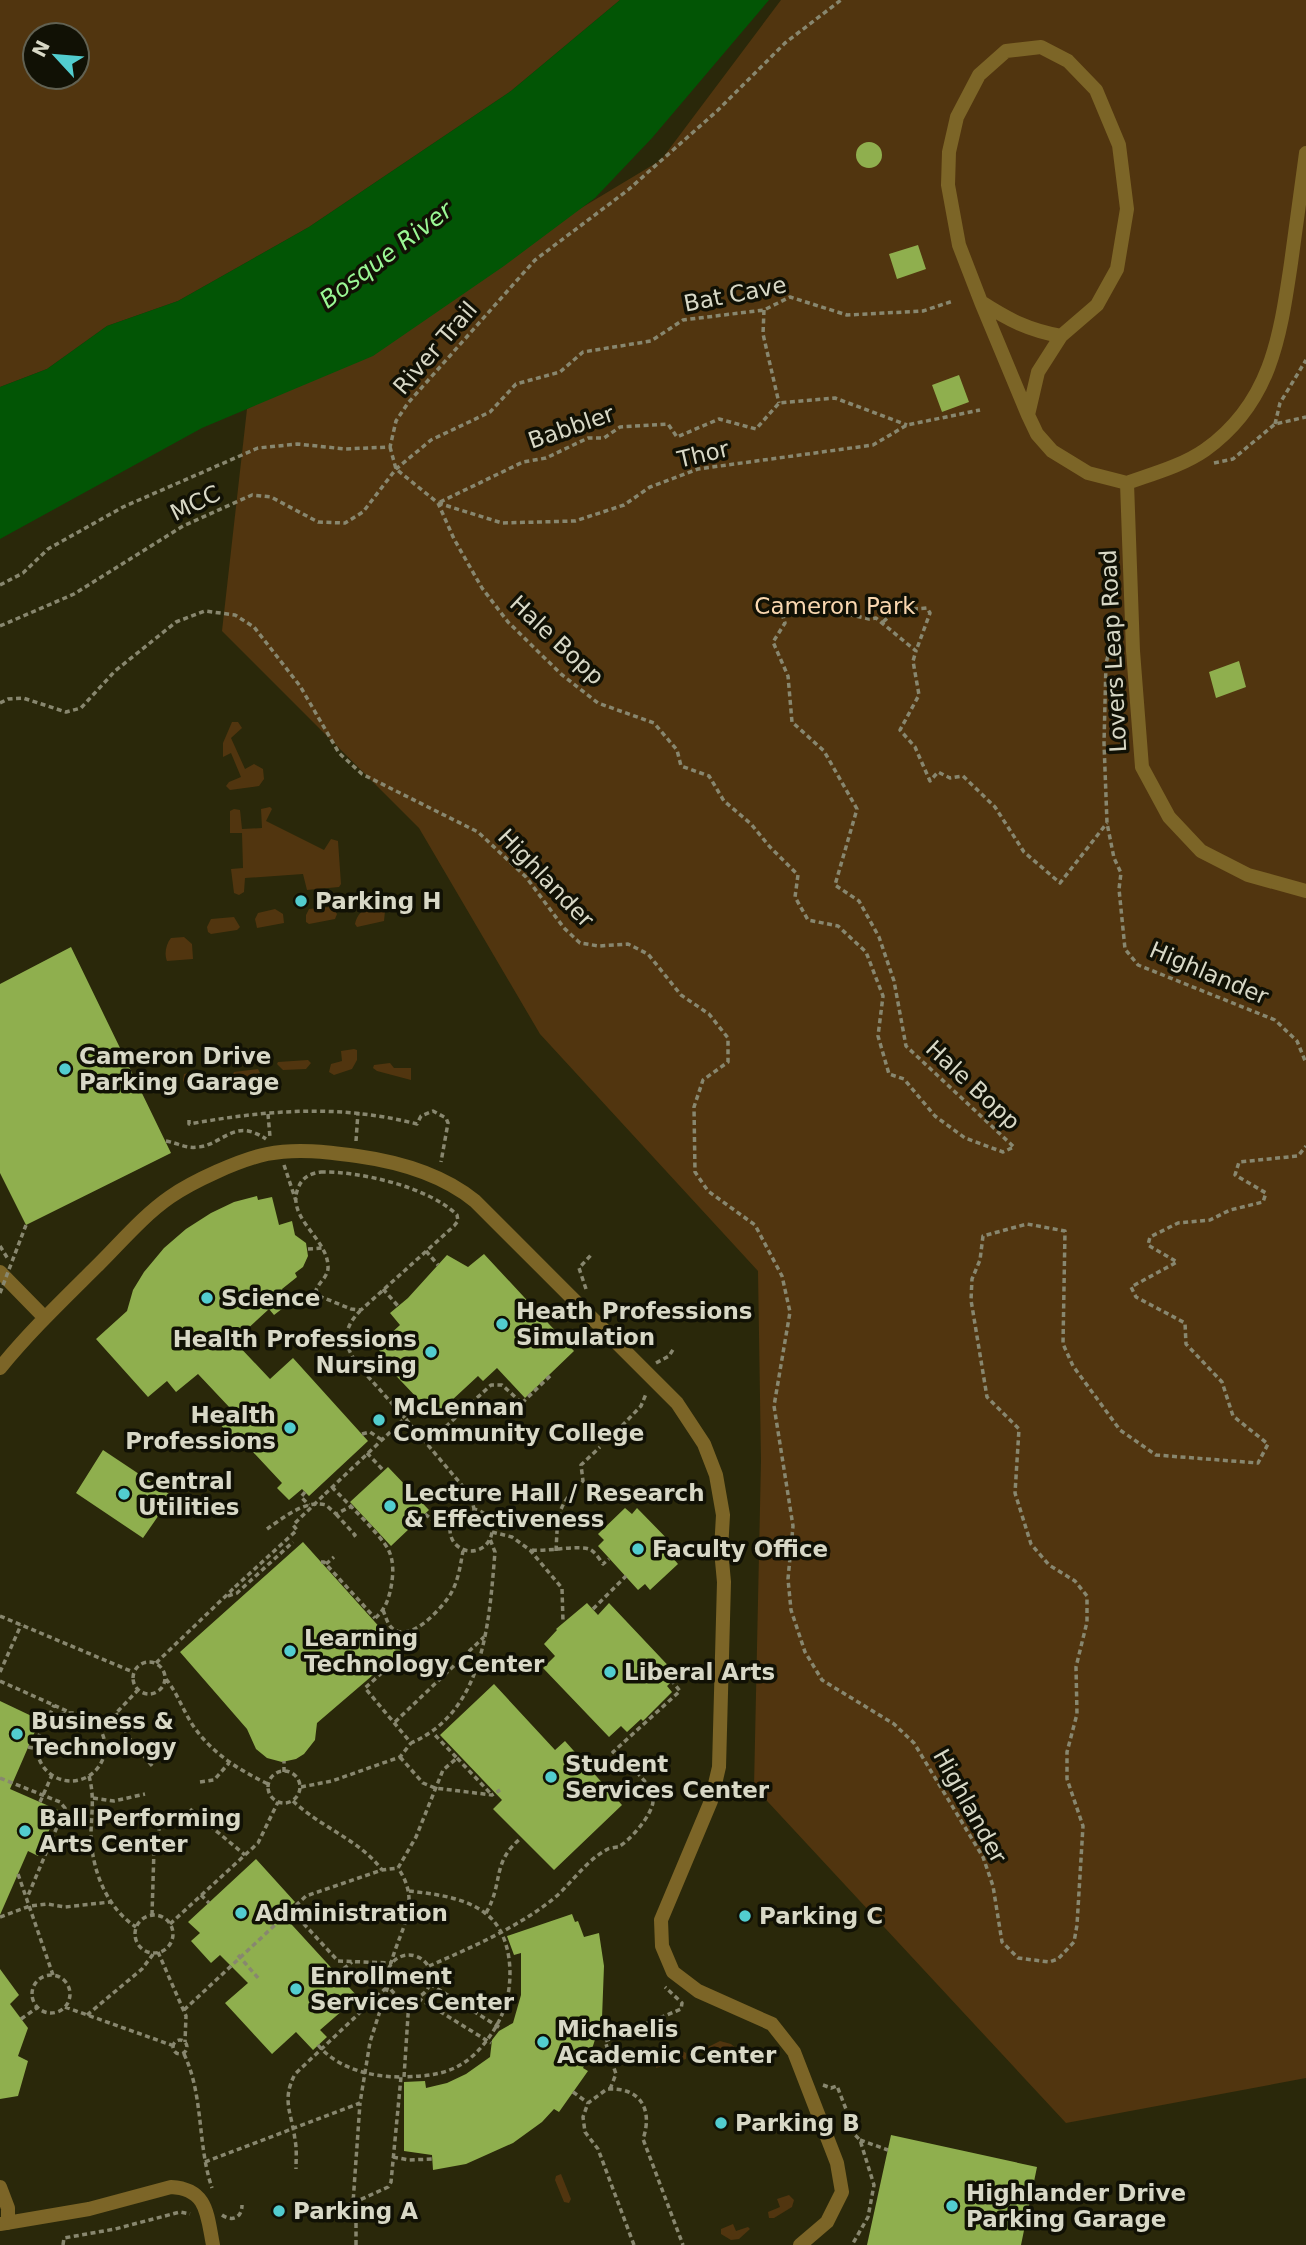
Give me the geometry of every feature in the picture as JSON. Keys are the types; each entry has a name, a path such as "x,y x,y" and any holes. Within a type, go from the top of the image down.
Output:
{"street":[{"path":"1028,415 1038,372 1061,336 1097,305 1117,269 1127,209 1119,145 1096,90 1068,61 1041,47 1006,51 979,75 957,117 949,152 948,185 959,245 981,302 1028,415 1037,434 1052,451 1088,473 1127,483 1163,471 1204,451 1238,421 1252,401 1266,374 1281,330 1306,153"},
{"path":"981,302 1009,321 1036,331 1061,336"},
{"name":"Lovers Leap Road","path":"1127,483 1133,651 1142,767 1169,817 1201,851 1248,875 1306,891"},
{"path":"0,1367 45,1318 139,1224 170,1197 222,1170 267,1154 311,1150 373,1158 424,1172 456,1186 475,1201 677,1403 704,1444 716,1475 723,1515 722,1711 719,1767 711,1801 661,1920 662,1946 673,1972 698,1990 772,2024 794,2052 837,2163 842,2192 827,2222 800,2245"},
{"path":"0,1272 45,1318"},
{"path":"0,2187 8,2208 4,2223 89,2209 171,2187 181,2187 196,2194 203,2202 213,2245"}],"path":[{"name":"River Trail","path":"390,447 396,422 408,403 535,260 628,190 717,111 785,43 841,0"},
{"name":"Bat Cave","path":"396,469 431,440 490,412 516,384 560,372 583,352 651,341 683,320 764,310 790,297 847,315 923,311 953,301"},
{"path":"764,310 763,334 779,403 835,398 907,425"},
{"path":"1275,424 1280,403 1306,360"},
{"name":"Babbler","path":"439,503 523,462 546,458 588,438 604,438 620,427 668,424 677,437 719,419 757,429 779,403"},
{"name":"Thor","path":"439,503 502,523 575,521 624,505 650,487 698,469 873,445 907,425 980,410"},
{"path":"1213,463 1233,459 1275,424 1306,418"},
{"path":"0,585 23,573 48,549 122,507 258,448 297,444 345,449 390,447 396,469"},
{"name":"Hale Bopp","path":"396,469 439,503 454,539 482,588 508,622 561,674 598,703 654,723 677,750 681,766 709,776 724,801 751,824 798,875 795,897 808,920 838,926 866,953 883,996 878,1036 888,1074 904,1079 935,1116 965,1138 1003,1152 1014,1147 906,1046 894,981 879,937 859,901 835,885 857,809 824,751 792,722 788,677 773,642 785,623 783,617 797,611 830,612 876,618 916,651"},
{"name":"MCC","path":"0,626 74,594 183,526 252,495 271,497 318,522 345,523 363,512 396,469"},
{"path":"883,623 895,610 906,607 927,608 930,612 913,661 919,695 900,730 915,747 930,782 938,772 950,778 963,776 995,807 1024,852 1060,883 1107,823"},
{"name":"Highlander","path":"0,703 8,699 23,698 66,712 80,708 115,671 176,622 205,611 235,615 254,627 300,686 339,752 362,774 478,832 526,877 564,928 580,943 599,946 628,944 648,954 681,995 709,1014 728,1038 728,1062 703,1080 694,1107 695,1172 708,1191 755,1224 782,1276 789,1312 774,1406 793,1526 788,1579 791,1611 805,1653 822,1679 894,1724 914,1743 984,1857 993,1886 1002,1942 1018,1958 1049,1962 1058,1959 1074,1942 1083,1826 1067,1779 1067,1752 1077,1714 1076,1667 1087,1622 1087,1596 1075,1581 1049,1565 1031,1544 1015,1493 1019,1429 987,1397 971,1300 972,1279 980,1260 983,1236 1027,1224 1065,1231 1063,1344 1073,1366 1119,1430 1156,1455 1258,1464 1268,1444 1233,1416 1222,1382 1186,1344 1185,1323 1136,1297 1131,1287 1177,1262 1148,1245 1150,1237 1178,1223 1210,1220 1230,1210 1263,1202 1266,1192 1235,1175 1239,1162 1298,1156 1306,1146"},
{"name":"Highlander","path":"1118,623 1106,663 1104,743 1107,823 1114,858 1121,873 1119,889 1125,949 1138,965 1275,1020 1297,1041 1306,1063"},
{"path":"188,1120 189,1124 328,1110 358,1112 417,1124 421,1116 433,1111 446,1118 448,1123 444,1154 442,1161 436,1165"},
{"path":"355,1146 358,1112"},
{"path":"166,1141 184,1147 202,1147 226,1134 240,1131 254,1133 270,1143 268,1114"},
{"path":"287,1170 304,1222 328,1264 325,1277 317,1287 319,1296 351,1309 361,1310"},
{"path":"297,1203 297,1192 302,1182 317,1172 349,1173 391,1182 443,1204 457,1214 458,1221 454,1226 361,1310 349,1327 348,1351 471,1496 474,1509"},
{"path":"0,1293 26,1225"},
{"path":"308,1249 321,1248"},
{"path":"426,1251 438,1265"},
{"path":"582,1293 587,1288 579,1268 592,1254"},
{"path":"383,1289 398,1306"},
{"path":"555,1321 564,1312"},
{"path":"651,1364 663,1360 674,1348"},
{"path":"427,1444 491,1385 502,1385 523,1404 552,1374"},
{"path":"616,1432 635,1415 645,1401"},
{"path":"156,1663 297,1530 293,1525 332,1487 405,1418 419,1411"},
{"path":"362,1434 370,1432 382,1440"},
{"path":"556,1550 560,1509 564,1499 583,1481 581,1465 600,1447"},
{"path":"368,1453 384,1471"},
{"path":"332,1487 388,1548 393,1563 392,1584 383,1610 374,1619 324,1563 334,1557"},
{"path":"305,1492 301,1497 309,1505"},
{"path":"267,1529 286,1515 309,1505 322,1503 355,1535 352,1537"},
{"path":"336,1514 350,1507"},
{"path":"474,1509 486,1516 492,1532 482,1549 463,1551 452,1540 450,1528 459,1512 474,1509"},
{"path":"425,1514 436,1523 450,1528"},
{"path":"492,1532 512,1537 530,1550 562,1588 563,1622"},
{"path":"133,1672 144,1663 156,1663 179,1696 193,1726 206,1742 230,1763 268,1784 271,1797 278,1802 293,1801 301,1787 332,1781 400,1757 411,1743 433,1733 454,1712 468,1690 486,1635 495,1552 490,1539"},
{"path":"223,1598 237,1593 293,1542"},
{"path":"530,1550 556,1550 578,1546 590,1549 603,1564 609,1559"},
{"path":"411,1743 365,1688 402,1655 410,1632 429,1619 448,1598 458,1578 463,1551"},
{"path":"279,1556 283,1560"},
{"path":"593,1609 626,1576"},
{"path":"383,1610 391,1627 410,1632"},
{"path":"0,1616 133,1672"},
{"path":"0,1672 21,1625"},
{"path":"395,1722 486,1635"},
{"path":"133,1672 137,1690 149,1695 155,1694 166,1679"},
{"path":"0,1681 54,1705 71,1713 84,1715 96,1724 103,1737 105,1751 99,1765 89,1776 75,1781 61,1779 43,1766 38,1749 40,1733 54,1705"},
{"path":"429,1966 502,1932 551,1901 608,1849 620,1846 643,1822 652,1810 653,1799 644,1780 613,1752 680,1691 672,1681"},
{"path":"100,1730 137,1690"},
{"path":"46,1723 58,1715 71,1713"},
{"path":"116,1713 129,1738 153,1767"},
{"path":"433,1733 492,1796"},
{"path":"28,1747 38,1749"},
{"path":"400,1757 423,1783 435,1788 492,1796 500,1790"},
{"path":"398,1868 416,1837 443,1770 457,1758"},
{"path":"284,1761 284,1772"},
{"path":"200,1782 214,1780 230,1763"},
{"path":"268,1784 275,1775 284,1772 293,1774 301,1787"},
{"path":"40,1802 52,1775"},
{"path":"89,1776 93,1798 92,1855 110,1902 125,1920 136,1927"},
{"path":"0,1778 60,1802 65,1808 27,1898"},
{"path":"93,1798 114,1801 145,1794"},
{"path":"293,1801 323,1826 373,1858 382,1870"},
{"path":"170,1924 258,1843 278,1802"},
{"path":"190,1809 245,1855"},
{"path":"152,1915 154,1849 163,1814"},
{"path":"486,1913 495,1898 500,1864 509,1848 521,1838"},
{"path":"184,2010 306,1896 382,1870 398,1868"},
{"path":"356,2245 353,2203 360,2103 370,2042 388,1986 388,1970 412,1902 405,1878 398,1868"},
{"path":"18,1874 53,1975"},
{"path":"318,2045 366,2074 402,2077 432,2076 449,2071 489,2042 504,2011 509,1987 509,1960 502,1932 486,1913 463,1902 409,1891"},
{"path":"201,1895 209,1903"},
{"path":"0,1917 30,1906 47,1904 65,1907 110,1902"},
{"path":"292,1910 338,1961 391,1963 398,1957 415,1955 429,1966 432,1975 430,1984 426,1992 418,1998 400,1998 388,1986"},
{"path":"87,2015 142,1969 156,1952 170,1943 173,1936 170,1924 163,1917 152,1915 142,1918 136,1927 135,1938 143,1950 156,1952"},
{"path":"156,1952 184,2010 187,2028 185,2042 188,2047 184,2054"},
{"path":"240,1957 259,1979"},
{"path":"337,1974 353,1961"},
{"path":"53,1975 65,1981 69,1987 69,2001 65,2007 52,2013 44,2012 33,2000 35,1984 40,1979 53,1975"},
{"path":"610,2089 616,2074 605,2041 681,2009 681,2003 660,1981"},
{"path":"430,1984 502,2029"},
{"path":"296,2169 296,2141 287,2100 289,2086 295,2074 388,1986"},
{"path":"418,1998 489,2042"},
{"path":"317,2217 390,2185 409,2000"},
{"path":"21,2019 38,2007"},
{"path":"65,2007 174,2046 177,2054 184,2054"},
{"path":"174,2046 180,2040 185,2042"},
{"path":"184,2054 196,2084 205,2162 216,2198"},
{"path":"836,2086 853,2133 860,2140 888,2150"},
{"path":"634,2245 598,2149 585,2132 583,2118 588,2103 610,2089 630,2093 639,2098 643,2105 647,2126 643,2139 683,2245"},
{"path":"573,2092 588,2103"},
{"path":"205,2162 360,2103"},
{"path":"852,2245 868,2217 874,2185 860,2140"},
{"path":"394,2157 410,2160 432,2159"},
{"path":"219,2210 224,2217 234,2218 241,2214 242,2205"},
{"path":"63,2245 64,2238 115,2229 180,2211 191,2216"}],"green space":[{"path":"0,0 620,0 511,91 309,227 178,301 107,326 47,369 0,387"},
{"name":"Cameron Park","path":"781,0 1306,0 1306,2078 1066,2123 754,1787 761,1461 758,1271 540,1034 419,828 222,631 247,409 661,160"},
{"path":"232,722 238,722 242,728 231,738 245,769 254,764 263,769 264,779 259,786 230,790 226,786 241,777 231,753 223,757 223,743"},
{"path":"261,809 272,809 266,821 324,850 331,839 338,841 339,887 307,890 303,874 245,878 244,892 239,895 234,893 231,869 243,868 242,833 230,833 230,811 240,810 242,829 262,828"},
{"path":"330,907 337,914 335,919 309,924 306,922 309,909"},
{"path":"372,907 385,911 384,921 357,927 355,924 359,915"},
{"path":"275,909 283,914 284,923 257,928 255,919 258,913"},
{"path":"234,917 240,927 237,930 211,934 208,932 211,919"},
{"path":"184,937 192,944 193,959 167,961 169,940"},
{"path":"357,1050 357,1060 352,1069 334,1075 329,1072 331,1064 342,1061 341,1051"},
{"path":"308,1060 311,1063 306,1069 283,1070 277,1064 278,1062"},
{"path":"390,1063 394,1068 411,1068 411,1080 373,1068 374,1065"},
{"path":"258,1069 260,1073 255,1077 236,1080 232,1077 234,1072"},
{"path":"197,1071 199,1079 210,1077 214,1080 214,1085 187,1091 184,1074"},
{"path":"720,2041 731,2044 738,2050 738,2054 724,2060 721,2053 707,2057 706,2048"},
{"path":"681,2050 686,2053 686,2059 656,2068 658,2057"},
{"path":"561,2174 571,2199 569,2203 564,2202 555,2180 556,2176"},
{"path":"789,2195 794,2200 792,2207 774,2218 769,2218 768,2212 780,2207 777,2199"},
{"path":"733,2224 736,2231 748,2227 750,2229 739,2239 731,2240 721,2234 721,2229"}],"water":[{"name":"Bosque River","path":"620,0 769,0 652,138 595,198 504,266 373,356 202,428 0,539 0,387 47,369 107,326 178,301 309,227 511,91"}],"building":[{"path":"869,142 878,146 882,155 878,164 869,168 860,164 856,155 860,146"},
{"path":"918,245 926,269 897,279 889,254"},
{"path":"959,375 969,402 942,412 932,385"},
{"path":"1239,661 1246,687 1216,698 1209,672"},
{"name":"Cameron Drive Parking Garage","path":"71,947 171,1153 26,1225 0,1173 0,984"},
{"name":"Science","path":"257,1196 258,1200 272,1197 279,1225 292,1221 295,1235 306,1243 308,1256 303,1267 295,1273 297,1277 282,1289 287,1305 274,1315 269,1309 234,1341 270,1379 293,1358 368,1441 309,1496 302,1489 289,1500 277,1488 282,1483 238,1436 234,1440 218,1422 231,1409 198,1374 176,1392 167,1381 148,1397 96,1339 127,1311 133,1290 164,1248 211,1213 234,1202"},
{"path":"484,1254 574,1351 525,1398 497,1368 483,1381 478,1376 437,1414 433,1410 425,1417 415,1407 420,1401 382,1361 386,1358 376,1347 400,1325 390,1313 408,1298 447,1255 468,1267"},
{"name":"Central Utilities","path":"103,1450 172,1496 143,1538 76,1493"},
{"name":"Lecture Hall / Research & Effectiveness","path":"388,1467 429,1510 391,1546 350,1502"},
{"name":"Faculty Office","path":"625,1508 632,1514 637,1508 679,1551 672,1557 678,1564 650,1590 645,1584 638,1590 598,1546 604,1540 598,1534"},
{"name":"Learning Technology Center","path":"303,1542 401,1651 317,1723 315,1740 304,1754 282,1762 267,1758 256,1749 247,1729 180,1652"},
{"name":"Liberal Arts","path":"587,1603 598,1615 609,1603 678,1676 667,1686 672,1692 643,1721 641,1719 627,1732 621,1726 609,1737 543,1668 555,1656 544,1644 556,1629"},
{"name":"Student Services Center","path":"494,1684 555,1750 565,1741 622,1805 554,1870 493,1809 502,1800 440,1735"},
{"name":"Ball Performing Arts Center","path":"0,1701 40,1720 10,1789 58,1810 38,1856 28,1851 0,1915"},
{"name":"Enrollment Services Center","path":"256,1859 295,1902 282,1914 358,1997 320,2030 327,2037 313,2050 296,2032 272,2054 225,2003 248,1983 220,1955 211,1963 191,1941 200,1933 188,1922"},
{"name":"Michaelis Academic Center","path":"572,1914 584,1937 599,1933 604,1966 602,2018 583,2068 588,2071 559,2112 554,2109 542,2122 513,2143 466,2164 433,2170 432,2155 404,2151 404,2082 425,2081 426,2088 447,2083 466,2074 490,2057 492,2040 499,2031 513,2023 521,1995 521,1953 514,1955 507,1936"},
{"path":"0,1969 19,1995 10,2004 28,2028 18,2056 28,2061 18,2096 0,2099"},
{"name":"Highlander Drive Parking Garage","path":"891,2135 1037,2167 1021,2245 867,2245"}],"place":[{"name":"Parking H","path":"301,901"},
{"name":"Cameron Drive Parking Garage","path":"65,1069"},
{"name":"Science","path":"207,1298"},
{"name":"Heath Professions Simulation","path":"502,1324"},
{"name":"Health Professions Nursing","path":"431,1352"},
{"name":"McLennan Community College","path":"379,1420"},
{"name":"Health Professions","path":"290,1428"},
{"name":"Central Utilities","path":"124,1494"},
{"name":"Lecture Hall / Research & Effectiveness","path":"390,1506"},
{"name":"Faculty Office","path":"638,1549"},
{"name":"Learning Technology Center","path":"290,1651"},
{"name":"Liberal Arts","path":"610,1672"},
{"name":"Business & Technology","path":"17,1734"},
{"name":"Student Services Center","path":"551,1777"},
{"name":"Ball Performing Arts Center","path":"25,1831"},
{"name":"Administration","path":"241,1913"},
{"name":"Parking C","path":"745,1916"},
{"name":"Enrollment Services Center","path":"296,1989"},
{"name":"Michaelis Academic Center","path":"543,2042"},
{"name":"Parking B","path":"721,2123"},
{"name":"Highlander Drive Parking Garage","path":"952,2206"},
{"name":"Parking A","path":"279,2211"}]}
